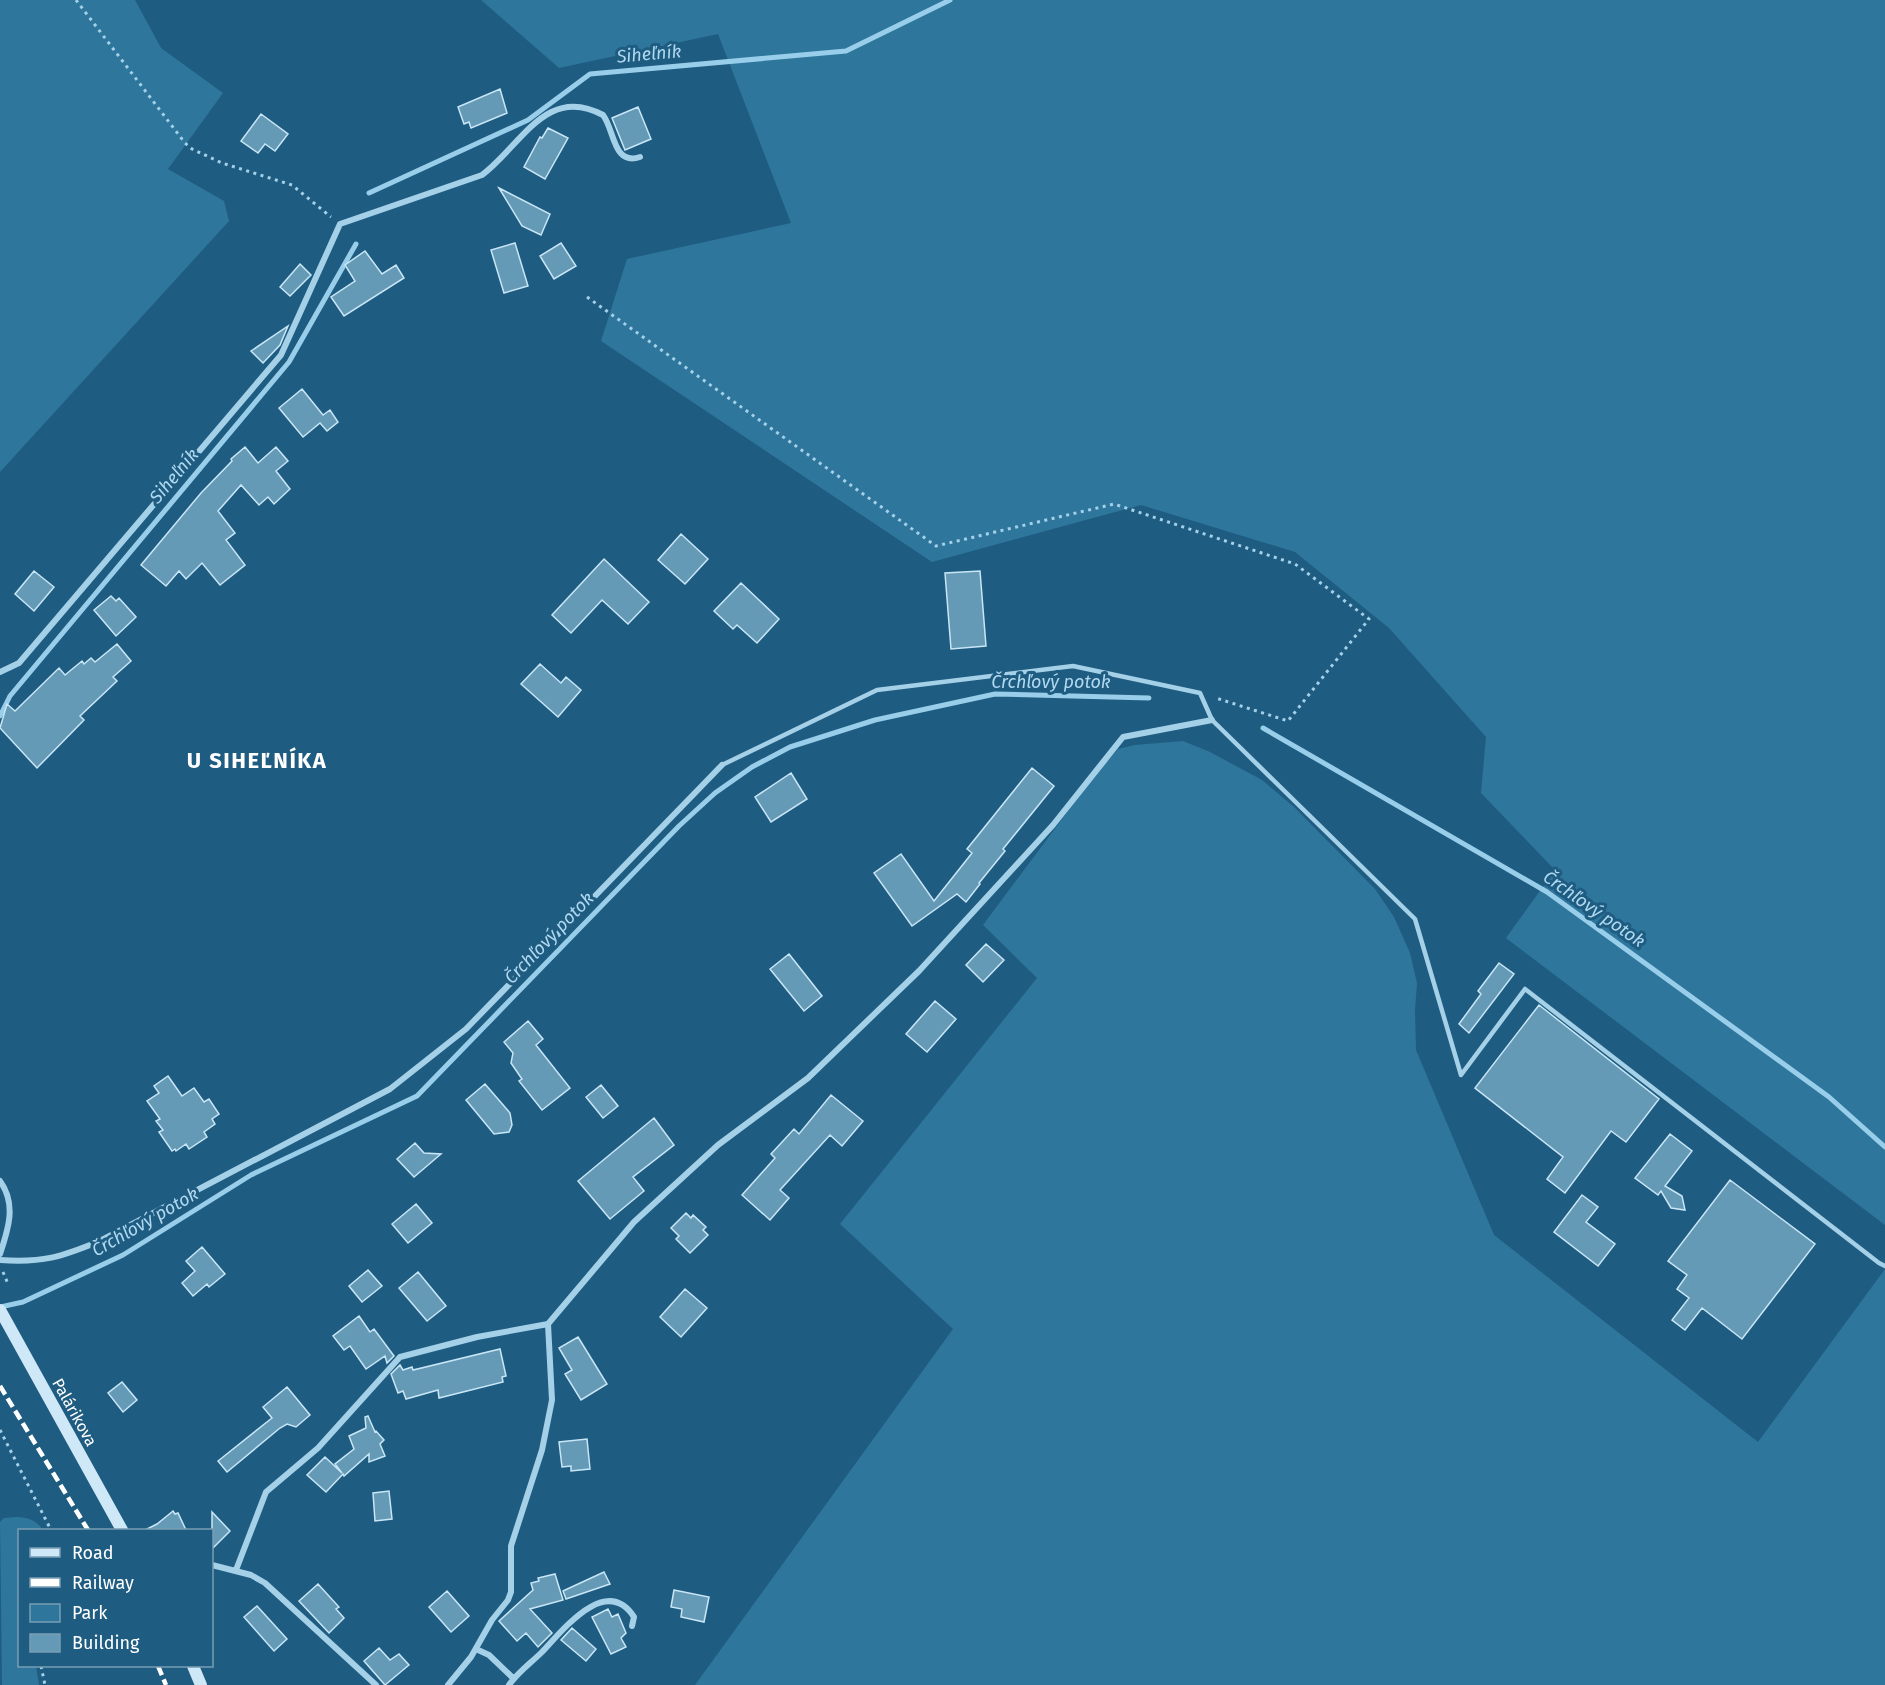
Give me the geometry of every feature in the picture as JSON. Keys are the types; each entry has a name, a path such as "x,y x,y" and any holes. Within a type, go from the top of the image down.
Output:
{"main road":[{"name":"Palárikova","path":"3,1316 121,1529"},
{"path":"194,1667 201,1685"}],"street":[{"path":"0,672 19,663 282,355 340,224 482,175 492,168 541,119 551,111 563,107 575,105 603,115 619,153 625,158 640,157"},
{"path":"236,1570 266,1492 318,1448 400,1357 477,1337 548,1324 634,1222 718,1145 808,1078 919,971 1053,825 1123,737 1212,720"},
{"path":"0,1260 29,1262 64,1256 100,1241 390,1089 466,1029 722,765"},
{"path":"0,1181 6,1191 10,1211 0,1254"},
{"path":"448,1685 476,1649 492,1620 508,1600 512,1583 511,1546 542,1450 552,1400 548,1324"},
{"path":"213,1565 251,1575 278,1594 376,1685"},
{"path":"509,1685 570,1621 603,1602 619,1602 628,1609 634,1617 632,1626"},
{"path":"476,1649 489,1655 514,1679"}],"lane":[{"path":"722,765 876,690 1073,666 1200,693 1212,720 1415,919 1461,1075 1525,989 1885,1266"}],"path":[{"path":"76,0 185,143 192,149 222,163 292,185 340,224"},
{"path":"587,297 936,546 1114,504 1295,564 1369,619 1288,722 1200,693"},
{"path":"0,1267 8,1284"},
{"path":"0,1430 50,1529"},
{"path":"41,1667 45,1685"}],"green space":[{"path":"0,0 135,0 161,48 223,93 168,169 224,201 229,221 0,472"},
{"path":"481,0 1885,0 1885,1225 1506,938 1555,870 1481,793 1486,737 1389,628 1295,552 1141,505 932,562 601,341 627,259 791,223 718,34 559,68"},
{"path":"1183,741 1210,752 1262,780 1294,807 1375,889 1394,917 1410,953 1417,983 1416,1050 1494,1235 1758,1442 1885,1269 1885,1685 695,1685 953,1329 840,1224 1037,978 983,925 1092,779 1118,749 1135,745"},
{"path":"17,1517 32,1520 42,1529 18,1529 18,1667 36,1667 39,1685 2,1685 0,1522 4,1518"}],"building":[{"path":"500,89 507,113 471,128 469,122 464,124 458,107"},
{"path":"638,107 651,139 625,150 612,118"},
{"path":"261,114 288,134 275,151 265,144 258,153 241,141"},
{"path":"548,128 568,138 545,179 524,167 540,137 542,138"},
{"path":"499,188 550,214 541,235 522,226"},
{"path":"515,243 528,286 504,293 491,250"},
{"path":"561,243 576,266 554,279 540,256"},
{"path":"365,251 382,274 396,265 404,278 344,316 331,297 355,281 345,265"},
{"path":"300,264 311,275 290,296 280,287"},
{"path":"288,326 280,345 263,363 251,351"},
{"path":"302,389 323,415 330,410 338,422 327,431 320,423 303,437 279,408"},
{"path":"245,447 258,463 276,447 288,461 276,471 290,489 274,504 268,497 259,505 241,485 218,511 235,533 226,540 245,565 220,585 202,563 186,579 179,571 166,586 141,565 201,493 232,461 231,459"},
{"path":"681,534 708,559 685,584 658,560"},
{"path":"604,559 649,602 628,624 602,600 571,633 552,615"},
{"path":"34,571 54,587 34,611 15,594"},
{"path":"980,571 986,646 951,649 945,573"},
{"path":"741,583 779,619 757,643 737,625 733,629 714,611"},
{"path":"111,596 116,601 119,598 136,617 116,636 94,610"},
{"path":"117,644 131,661 113,677 117,681 80,716 84,720 37,768 0,728 7,704 15,711 59,668 65,675 82,661 84,664 91,658 95,662"},
{"path":"540,664 561,683 566,677 581,690 558,717 521,684"},
{"path":"1032,768 1054,786 1003,849 1005,851 980,884 966,902 957,894 912,926 874,873 901,854 934,901 972,853 967,849"},
{"path":"791,773 807,799 771,822 755,797"},
{"path":"986,944 1004,960 983,982 966,965"},
{"path":"789,954 822,996 804,1011 770,969"},
{"path":"1499,963 1514,974 1469,1033 1459,1024 1481,994 1478,991"},
{"path":"935,1001 956,1019 927,1052 906,1034"},
{"path":"1539,1005 1659,1099 1626,1142 1611,1131 1565,1193 1547,1179 1563,1157 1475,1088"},
{"path":"528,1021 543,1039 536,1045 570,1088 542,1110 519,1081 522,1079 511,1063 513,1053 504,1042"},
{"path":"168,1076 182,1096 194,1088 204,1102 209,1099 219,1114 212,1119 215,1124 204,1132 207,1137 189,1149 186,1144 172,1151 159,1132 163,1130 156,1121 160,1119 147,1101 159,1093 154,1086"},
{"path":"485,1084 510,1113 512,1125 509,1132 494,1134 466,1100"},
{"path":"601,1085 618,1106 603,1118 586,1097"},
{"path":"831,1095 863,1121 842,1146 830,1135 780,1190 789,1198 770,1220 742,1195 775,1158 771,1154 794,1129 799,1134"},
{"path":"654,1118 674,1145 633,1177 644,1191 610,1219 578,1181"},
{"path":"1670,1134 1692,1151 1665,1186 1682,1196 1685,1210 1671,1208 1661,1191 1658,1195 1635,1178"},
{"path":"415,1143 424,1153 441,1154 414,1177 397,1159"},
{"path":"1730,1180 1815,1244 1742,1339 1702,1308 1685,1330 1672,1320 1689,1298 1677,1289 1687,1275 1668,1261"},
{"path":"1582,1195 1598,1207 1586,1222 1615,1244 1598,1266 1554,1232"},
{"path":"416,1204 432,1223 408,1243 392,1224"},
{"path":"686,1213 691,1218 693,1215 706,1227 703,1230 708,1235 690,1253 676,1239 679,1236 671,1228"},
{"path":"202,1247 225,1274 209,1287 207,1284 193,1296 182,1283 195,1271 186,1261"},
{"path":"368,1270 382,1286 362,1302 349,1286"},
{"path":"418,1272 446,1306 427,1321 399,1288"},
{"path":"685,1289 707,1308 681,1337 660,1317"},
{"path":"359,1316 370,1332 374,1329 394,1356 387,1363 385,1356 366,1369 350,1346 344,1350 333,1336"},
{"path":"578,1337 607,1384 581,1400 565,1374 572,1370 559,1348"},
{"path":"500,1349 506,1376 502,1377 503,1382 439,1398 438,1390 406,1399 403,1391 398,1393 391,1374 400,1365 403,1370 412,1367 413,1370"},
{"path":"122,1382 137,1400 123,1412 108,1393"},
{"path":"287,1387 310,1415 296,1427 287,1424 280,1428 227,1472 218,1461 272,1418 263,1407"},
{"path":"368,1416 375,1432 384,1440 380,1444 385,1456 369,1462 369,1454 344,1476 343,1474 326,1492 307,1475 325,1457 342,1473 335,1464 354,1449 349,1436 366,1428 365,1417"},
{"path":"587,1439 590,1469 571,1471 571,1466 562,1467 559,1442"},
{"path":"389,1491 392,1519 375,1521 373,1493"},
{"path":"173,1511 175,1514 178,1513 186,1529 147,1529"},
{"path":"212,1512 230,1531 213,1548 213,1529"},
{"path":"604,1572 610,1584 566,1599 563,1591"},
{"path":"555,1574 563,1600 530,1609 552,1633 538,1647 526,1633 517,1641 499,1621 533,1590 531,1583 539,1581 538,1578"},
{"path":"318,1584 339,1607 336,1609 344,1618 329,1633 299,1601"},
{"path":"674,1590 709,1597 704,1622 681,1617 682,1609 671,1607"},
{"path":"447,1591 469,1616 451,1632 429,1607"},
{"path":"257,1606 287,1639 274,1651 244,1617"},
{"path":"608,1609 612,1617 618,1614 626,1633 621,1638 626,1647 611,1654 592,1617"},
{"path":"572,1628 596,1649 586,1661 561,1640"},
{"path":"379,1648 390,1660 399,1654 409,1665 385,1685 364,1661"}],"waterway":[{"name":"Siheľník","path":"369,193 528,120 590,74 846,51 950,0"},
{"name":"Siheľník","path":"0,716 10,696 289,362 356,244"},
{"name":"Črchľový potok","path":"0,1307 23,1302 123,1255 251,1175 417,1096 679,826 715,793 752,767 790,747 875,720 995,694 1149,698"},
{"name":"Črchľový potok","path":"1263,728 1547,892 1829,1097 1885,1147"}],"railway":[{"path":"0,1386 87,1529"},
{"path":"158,1667 166,1685"}],"district":[{"name":"U SIHEĽNÍKA","path":"257,760"}]}
